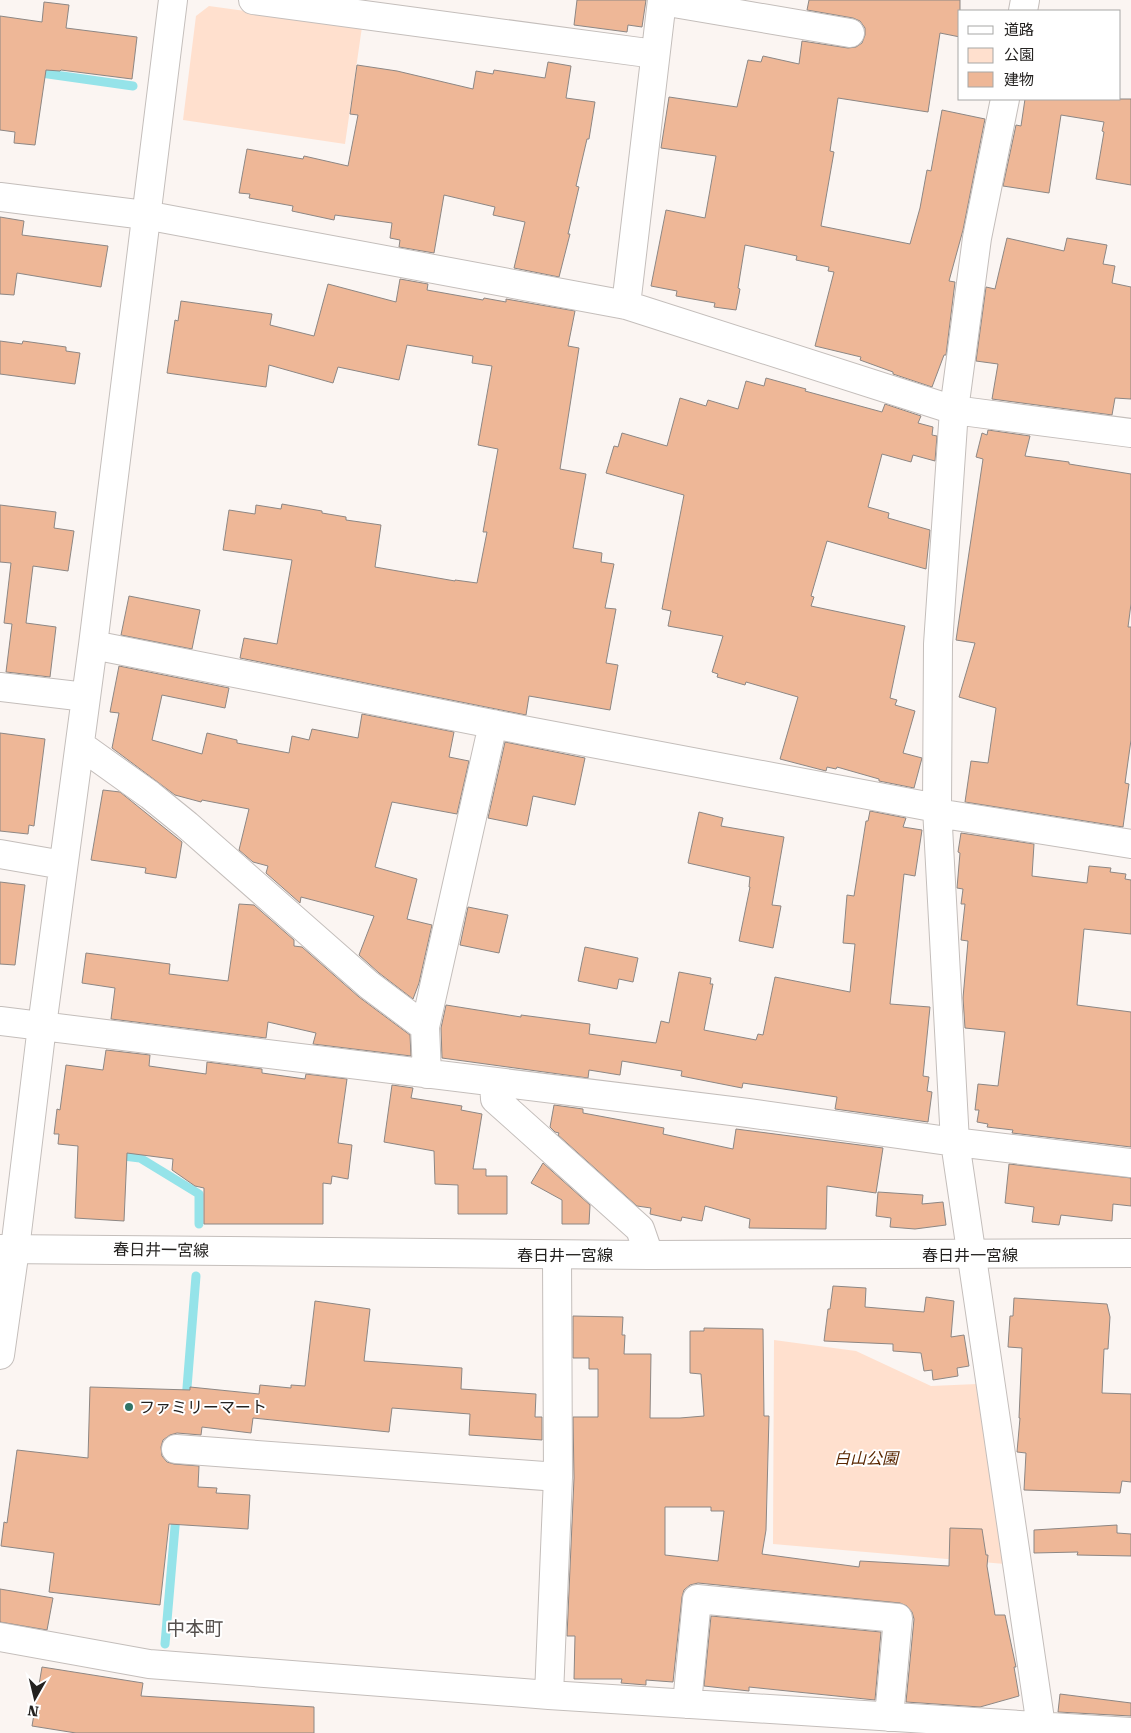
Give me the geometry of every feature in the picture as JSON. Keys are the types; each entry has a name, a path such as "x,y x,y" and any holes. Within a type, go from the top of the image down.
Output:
{"street":[{"path":"0,1355 7,1249 42,1026 80,746 173,0"},
{"path":"253,0 655,54"},
{"path":"626,305 662,1 850,33"},
{"path":"1005,100 977,238 954,410 938,644 937,810 955,1142 1042,1729"},
{"path":"0,197 145,215 626,305 954,410 1131,433"},
{"path":"93,646 937,810 1131,844"},
{"path":"0,687 86,697"},
{"path":"428,1074 425,1027 493,724"},
{"path":"80,746 150,795 187,825 369,985 425,1027"},
{"path":"0,854 63,865"},
{"path":"0,1021 748,1113 955,1142 1131,1163"},
{"path":"494,1083 495,1098 640,1229 649,1255"},
{"name":"春日井一宮線","path":"7,1249 557,1255 1131,1253"},
{"path":"549,1695 558,1477 557,1255"},
{"path":"176,1449 558,1477"},
{"path":"687,1704 696,1599 898,1618 889,1717"},
{"path":"0,1638 149,1664 549,1695 1042,1729 1131,1732"}],"green space":[{"path":"209,6 362,27 345,144 183,120 196,16"},
{"name":"白山公園","path":"774,1340 856,1351 931,1386 977,1384 1005,1564 773,1544"}],"building":[{"path":"577,0 646,0 642,27 628,25 627,32 574,25"},
{"path":"809,0 960,0 958,37 940,33 928,112 838,98 830,151 834,152 821,226 910,244 920,208 927,170 931,171 942,110 985,119 963,230 949,281 955,282 946,355 944,355 932,387 893,374 893,372 860,360 861,357 815,346 834,272 828,271 829,267 796,260 797,256 745,245 736,310 714,307 715,303 676,296 677,291 651,286 666,210 705,218 716,156 661,148 669,97 737,107 748,60 761,62 763,56 799,64 802,41 848,48 856,47 862,43 865,28 860,21 853,18 807,10"},
{"path":"44,2 69,5 66,28 137,37 132,79 61,70 46,70 35,145 14,143 15,132 0,130 0,16 42,22"},
{"path":"548,62 571,66 566,98 595,102 589,139 587,139 576,186 579,187 568,234 570,234 559,277 514,268 525,222 493,215 495,207 444,195 434,253 399,247 400,240 390,238 392,223 335,215 334,220 292,211 293,206 249,198 250,194 239,193 247,149 303,159 304,156 348,166 358,115 350,114 357,65 397,71 473,89 476,71 493,74 494,70 545,78"},
{"path":"1131,99 1131,185 1096,179 1104,122 1061,115 1049,193 1003,186 1016,125 1021,126 1025,100"},
{"path":"0,217 24,221 22,235 108,246 101,287 17,273 14,295 0,294"},
{"path":"1007,238 1064,251 1067,238 1107,245 1103,264 1115,266 1112,283 1131,287 1131,399 1115,398 1112,415 992,399 998,364 976,361 986,287 995,289"},
{"path":"400,279 428,284 427,290 483,300 484,298 506,302 506,299 575,311 568,346 579,348 560,469 586,474 573,548 602,553 601,562 614,564 605,608 616,609 606,663 618,665 610,710 529,696 526,715 240,658 244,638 277,644 292,560 223,550 229,510 255,514 256,505 281,509 282,504 346,517 346,520 381,525 375,567 477,583 487,532 483,532 498,449 478,445 492,366 472,363 473,356 407,345 399,380 338,367 333,383 269,365 266,387 167,373 175,320 178,321 181,301 272,314 270,325 314,336 328,284 396,302"},
{"path":"0,341 22,344 23,341 66,347 66,351 80,353 75,384 0,374"},
{"path":"766,378 806,389 805,391 882,412 885,404 921,416 918,423 933,427 932,435 937,436 935,461 913,455 911,462 882,454 868,507 889,513 888,518 930,530 926,569 827,541 811,596 814,597 811,606 905,626 890,698 897,700 895,705 915,711 903,753 922,758 914,788 879,781 879,779 837,767 836,769 827,767 826,771 780,759 798,697 746,682 745,685 717,677 718,674 712,672 723,636 668,626 671,611 662,609 684,495 606,473 614,446 618,447 622,433 667,446 680,398 706,406 708,400 738,409 746,381 764,386"},
{"path":"988,430 1030,436 1025,456 1131,474 1131,604 1128,627 1131,627 1131,740 1125,783 1129,784 1123,827 965,802 971,761 988,763 996,708 959,697 975,643 956,640 983,459 976,457 982,433 987,435"},
{"path":"0,505 56,512 54,528 74,531 68,571 33,566 26,623 56,627 50,677 6,672 12,624 4,623 11,563 0,562"},
{"path":"129,596 200,610 192,649 121,635"},
{"path":"119,666 229,688 225,708 162,695 152,740 202,754 207,733 237,740 237,743 289,753 292,736 309,740 312,729 358,738 362,714 454,732 449,757 469,761 457,814 392,802 375,867 417,879 407,919 432,925 419,983 413,999 359,955 374,916 301,897 300,903 266,873 268,866 253,862 239,850 249,809 202,800 201,802 175,795 112,748 119,713 110,712"},
{"path":"0,733 45,739 34,826 29,825 28,834 0,831"},
{"path":"505,742 585,758 575,805 533,796 527,826 488,818"},
{"path":"103,790 120,792 182,842 176,878 145,873 146,868 91,860"},
{"path":"870,811 906,818 903,827 922,830 915,876 904,874 890,1004 930,1007 923,1076 929,1077 927,1091 932,1092 928,1122 835,1109 837,1097 743,1083 742,1088 681,1076 682,1071 622,1061 620,1075 589,1070 588,1078 442,1058 441,1028 446,1005 521,1017 521,1015 590,1024 589,1034 656,1043 661,1021 669,1023 679,972 711,978 710,984 713,984 704,1030 756,1040 758,1034 763,1035 775,977 850,992 855,944 843,943 847,895 854,896 866,821 868,821"},
{"path":"699,812 723,818 721,826 784,837 772,905 781,906 773,948 739,941 750,887 750,877 688,863"},
{"path":"961,833 1034,844 1032,876 1087,883 1089,866 1111,868 1110,872 1126,874 1125,879 1131,880 1131,934 1084,929 1077,1005 1131,1012 1131,1147 1012,1133 1013,1130 987,1127 988,1124 977,1122 979,1110 975,1110 978,1084 998,1086 1005,1032 965,1028 963,998 968,941 961,940 965,904 961,904 963,889 957,888 960,853 958,852"},
{"path":"0,882 25,885 15,965 0,964"},
{"path":"239,904 254,905 294,940 294,946 302,947 359,997 410,1035 411,1056 313,1044 316,1033 268,1022 266,1038 111,1019 115,988 82,983 86,953 170,964 169,974 228,981"},
{"path":"468,907 508,915 499,953 460,945"},
{"path":"585,947 638,958 633,982 619,979 617,989 578,981"},
{"path":"106,1050 150,1055 149,1066 206,1074 207,1062 262,1069 262,1073 305,1079 306,1074 347,1079 338,1143 352,1145 348,1179 332,1176 331,1184 323,1183 323,1224 204,1224 204,1188 195,1186 172,1170 173,1159 127,1153 124,1221 75,1218 78,1146 58,1144 59,1134 54,1134 57,1109 60,1110 66,1065 103,1070"},
{"path":"392,1085 413,1088 411,1098 462,1106 461,1110 482,1114 473,1169 486,1169 486,1176 507,1176 507,1214 458,1214 458,1185 435,1184 434,1151 384,1142"},
{"path":"554,1105 583,1109 583,1113 664,1128 663,1134 733,1149 736,1129 883,1148 876,1193 827,1186 826,1229 749,1228 750,1219 705,1206 702,1221 682,1217 681,1221 650,1214 651,1208 637,1206 558,1135 559,1133 550,1127"},
{"path":"543,1163 590,1205 589,1224 562,1224 562,1200 531,1183"},
{"path":"1009,1164 1131,1178 1131,1206 1113,1204 1112,1221 1061,1215 1059,1225 1032,1222 1034,1207 1005,1203"},
{"path":"878,1192 923,1195 922,1204 943,1202 946,1225 915,1229 890,1227 891,1218 876,1216"},
{"path":"833,1286 866,1288 865,1307 924,1312 926,1297 954,1301 951,1337 964,1335 969,1366 957,1368 958,1376 933,1380 932,1370 924,1371 921,1353 893,1351 893,1344 824,1341"},
{"path":"1014,1298 1107,1304 1110,1317 1108,1349 1104,1349 1102,1393 1131,1394 1131,1482 1122,1481 1120,1493 1024,1490 1026,1453 1017,1452 1022,1348 1008,1347 1010,1316 1013,1316"},
{"path":"315,1301 370,1309 364,1361 462,1368 461,1389 536,1394 535,1417 542,1417 542,1440 469,1435 470,1414 392,1408 389,1432 253,1418 251,1433 202,1427 201,1435 177,1433 170,1435 163,1440 161,1447 162,1456 167,1462 174,1464 199,1466 198,1487 217,1488 216,1493 250,1495 248,1529 169,1524 160,1605 49,1592 54,1553 1,1546 4,1522 7,1523 17,1450 88,1458 90,1387 190,1390 190,1387 259,1394 260,1385 291,1388 291,1385 305,1386"},
{"path":"573,1316 623,1317 622,1335 625,1335 624,1354 651,1354 650,1418 704,1416 701,1374 690,1373 690,1331 704,1331 704,1328 763,1329 764,1416 769,1416 766,1530 762,1554 859,1567 860,1561 949,1566 950,1528 982,1529 986,1555 988,1555 987,1566 995,1615 1005,1615 1016,1667 1014,1667 1019,1696 980,1707 906,1702 914,1619 912,1612 907,1606 900,1603 698,1583 690,1585 684,1590 682,1597 673,1682 646,1680 646,1685 621,1683 622,1679 574,1679 575,1636 567,1636 574,1478 573,1417 598,1417 598,1369 589,1369 589,1358 573,1358","holes":["665,1507 711,1507 711,1511 724,1511 718,1561 665,1555"]},
{"path":"1117,1525 1117,1533 1131,1534 1131,1556 1077,1555 1078,1552 1034,1553 1034,1530"},
{"path":"0,1589 53,1598 47,1630 0,1622"},
{"path":"711,1616 881,1632 875,1700 749,1687 749,1691 704,1686"},
{"path":"42,1667 143,1683 141,1696 314,1707 314,1733 76,1733 32,1726"},
{"path":"1060,1694 1131,1703 1131,1716 1058,1712"}],"waterway":[{"path":"34,72 133,86"},
{"path":"115,1155 140,1158 199,1194 199,1224"},
{"path":"186,1400 196,1276"},
{"path":"165,1644 176,1515"}],"place":[{"name":"ファミリーマート","path":"129,1407"}],"district":[{"name":"中本町","path":"195,1628"}]}
